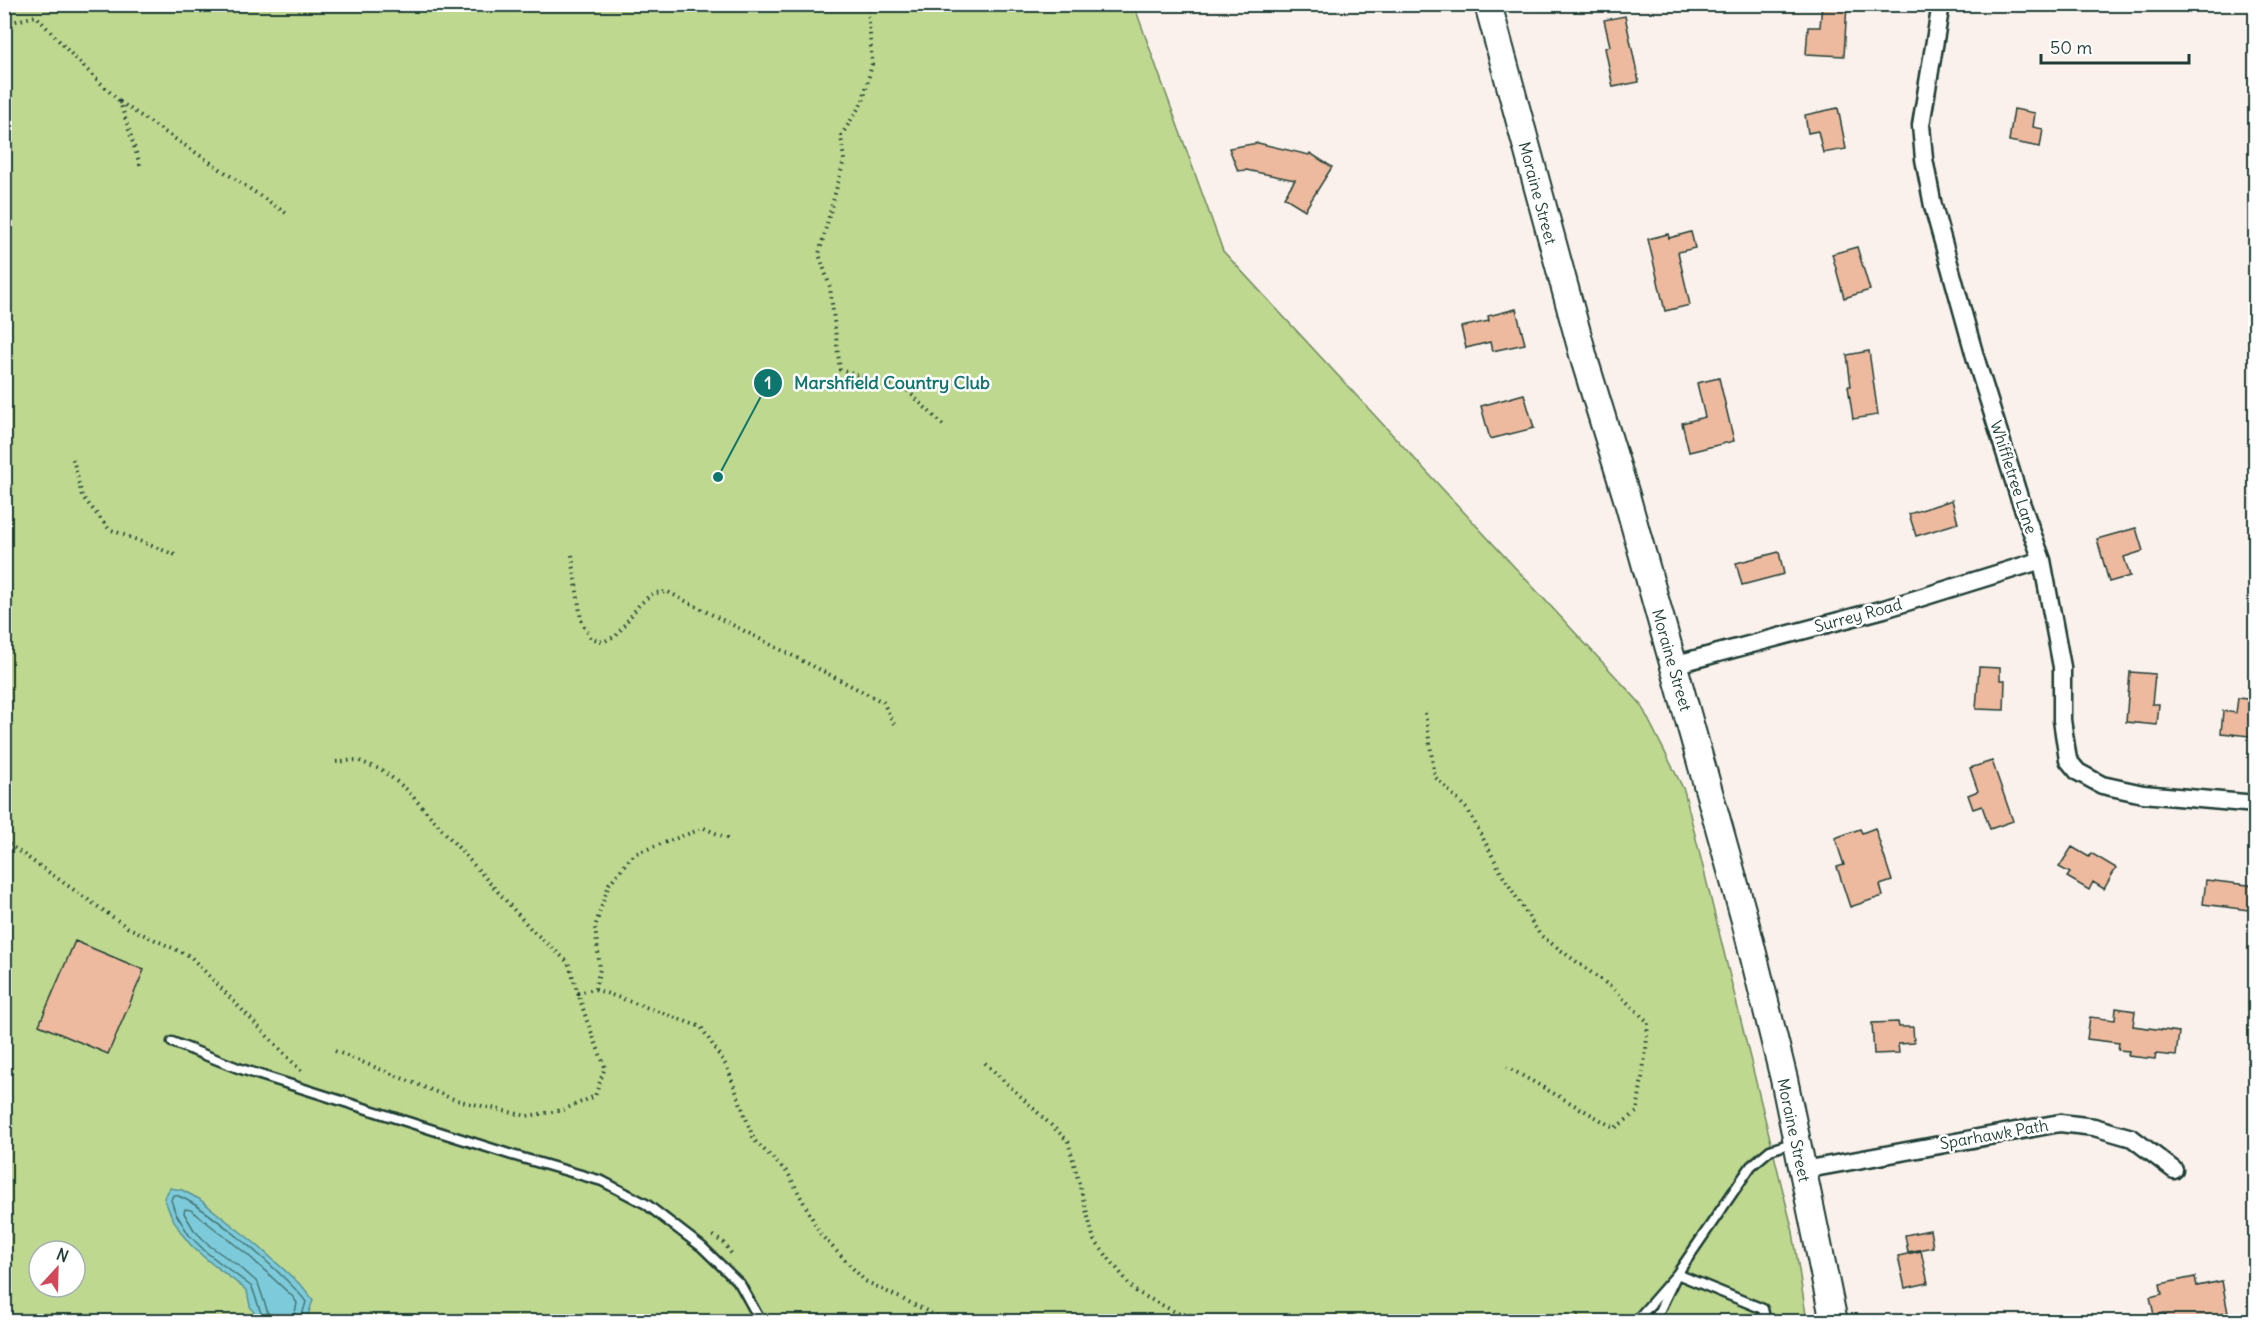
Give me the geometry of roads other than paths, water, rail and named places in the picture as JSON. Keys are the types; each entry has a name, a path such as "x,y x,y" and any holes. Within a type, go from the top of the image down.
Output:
{"main road":[{"name":"Moraine Street","path":"1488,4 1575,328 1626,495 1744,917 1784,1079 1833,1322"}],"street":[{"name":"Whiffletree Lane","path":"1941,4 1921,125 1924,159 1933,206 1976,360 2019,498 2042,560 2062,667 2064,743 2068,760 2078,772 2102,785 2144,794 2256,804"},
{"name":"Surrey Road","path":"1673,665 1884,609 2042,560"},
{"name":"Sparhawk Path","path":"1803,1170 2060,1123 2094,1127 2132,1138 2174,1170"}],"lane":[{"path":"172,1042 238,1068 512,1155 602,1181 646,1204 702,1247 740,1284 762,1322"},
{"path":"1635,1322 1677,1274 1751,1166 1770,1150 1797,1142"},
{"path":"1653,1322 1677,1274"},
{"path":"1677,1274 1763,1309 1766,1322"}],"water":[{"path":"170,1188 182,1190 199,1199 257,1245 303,1287 313,1300 306,1321 259,1321 250,1306 247,1291 188,1242 171,1216 164,1198"}],"place":[{"name":"Marshfield Country Club","path":"718,477"}]}
